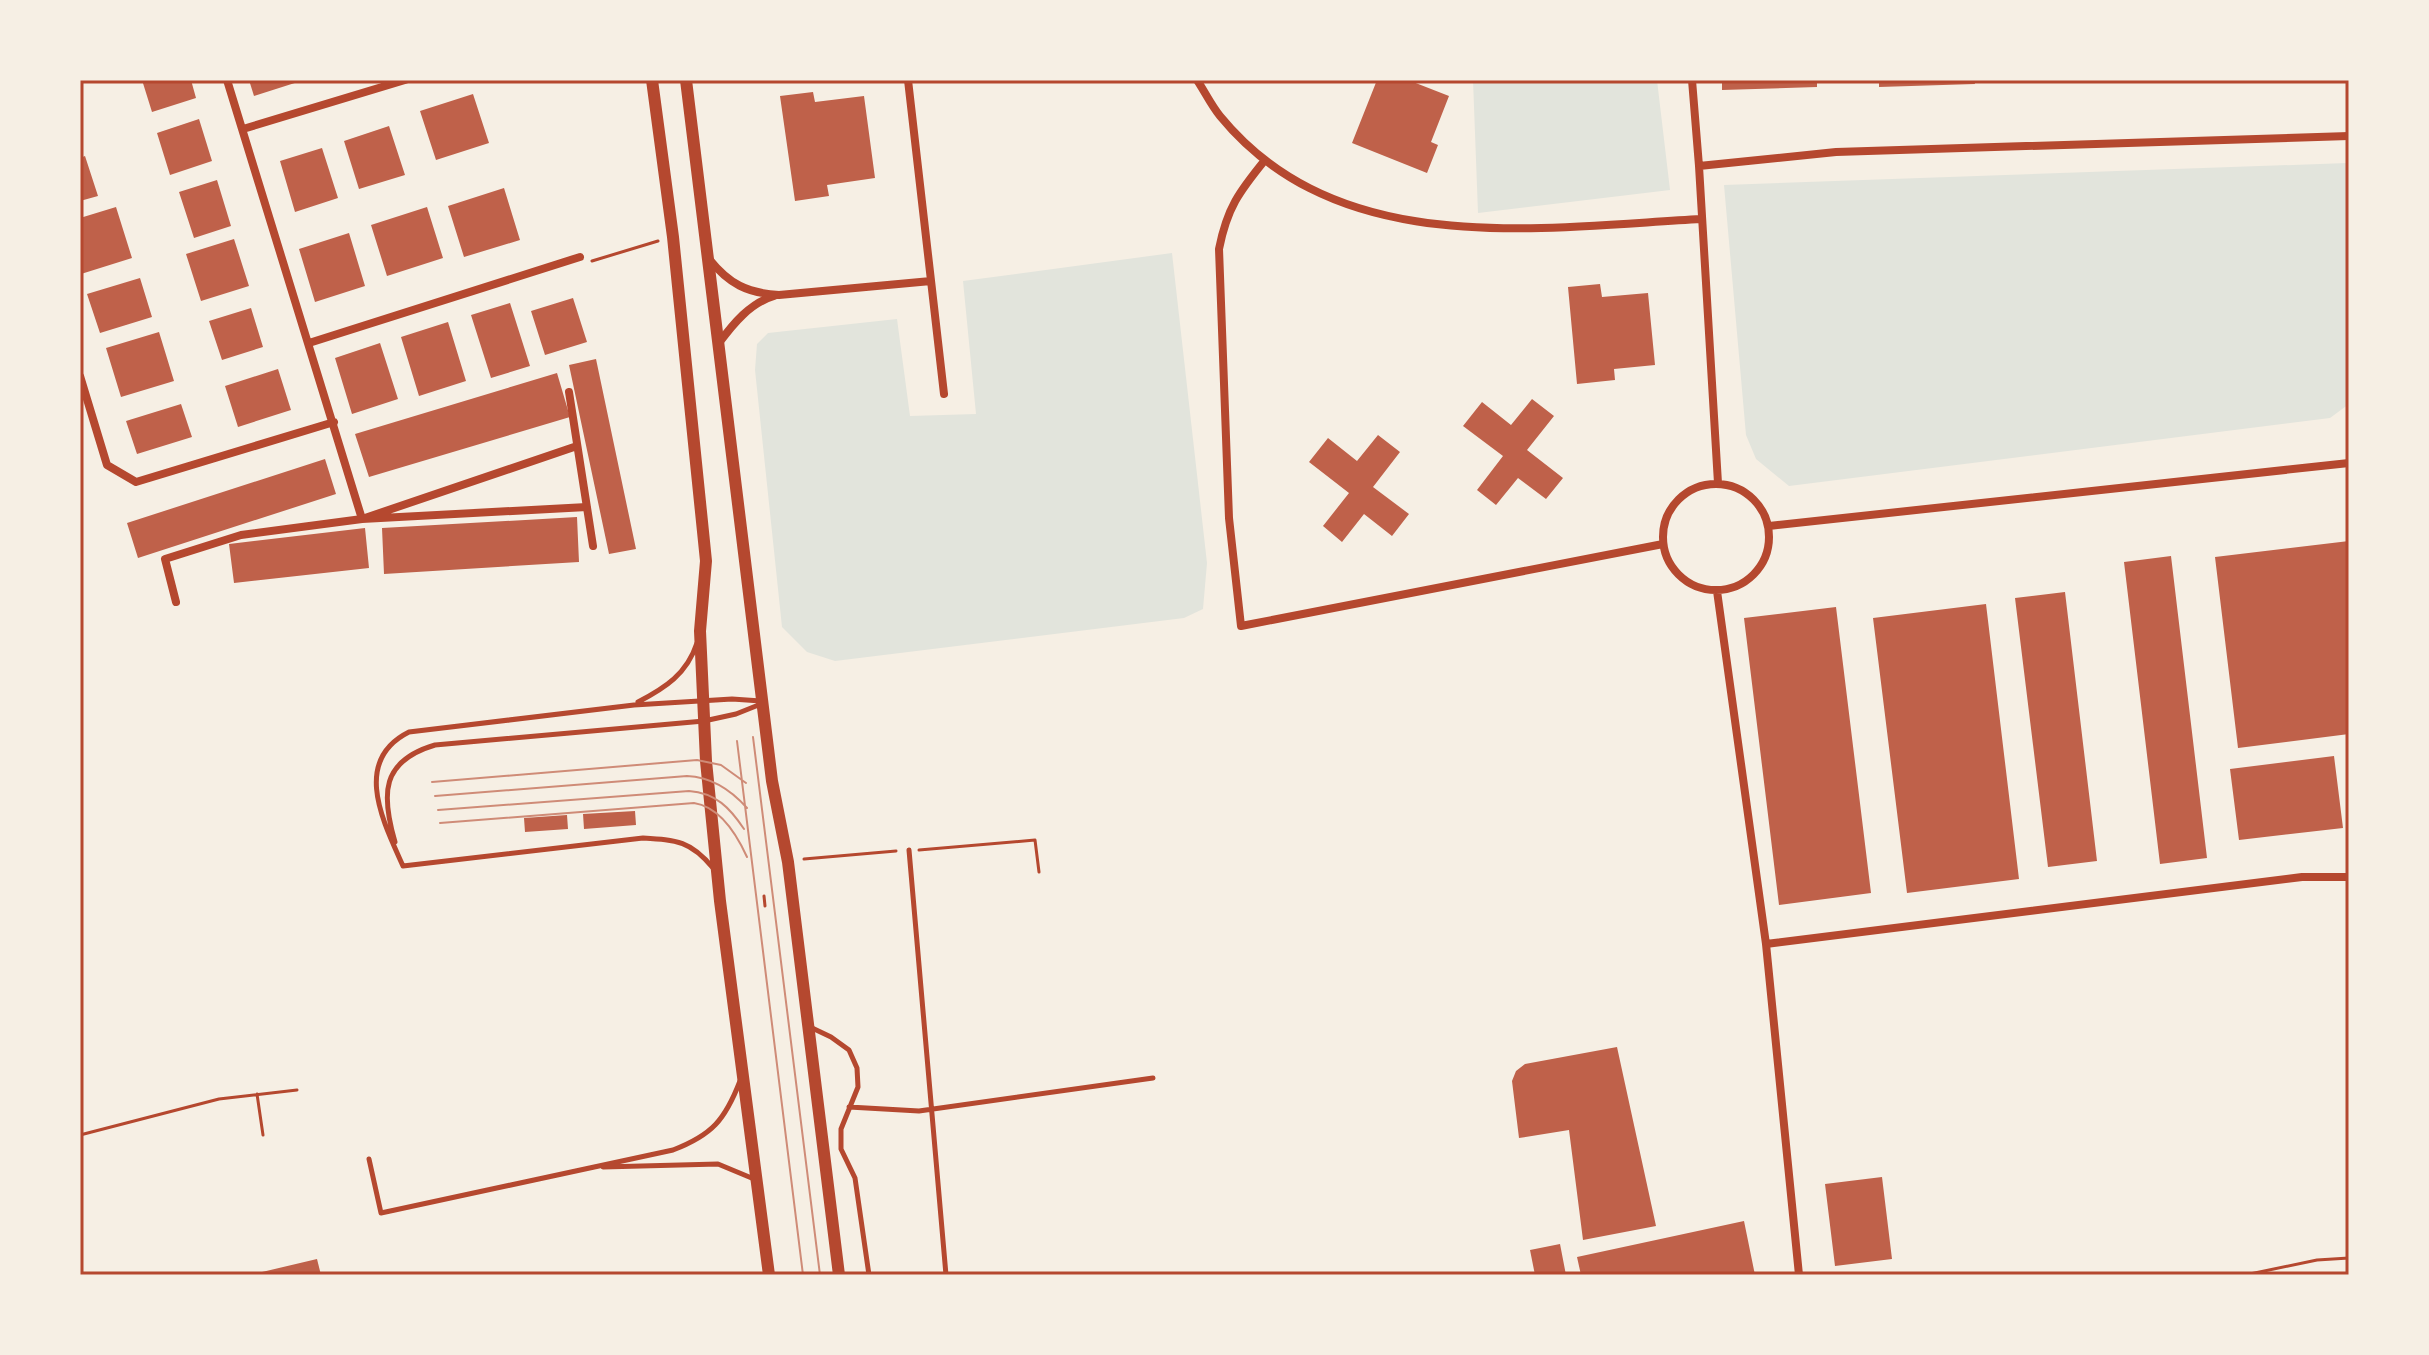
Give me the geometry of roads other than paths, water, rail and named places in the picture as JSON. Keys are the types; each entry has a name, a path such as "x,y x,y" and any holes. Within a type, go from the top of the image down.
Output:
{"street":[{"path":"227,80 362,519"},
{"path":"243,129 405,80"},
{"path":"652,80 673,237 706,561 700,631 702,701 718,874 769,1275"},
{"path":"686,80 765,702 772,781 788,862 839,1275"},
{"path":"908,80 944,394"},
{"path":"1197,80 1220,116 1265,160 1313,191 1364,212 1447,226 1534,228 1701,219"},
{"path":"1692,80 1718,483"},
{"path":"1699,166 1836,152 2349,136"},
{"path":"1265,160 1225,218 1219,249 1229,518 1241,626 1663,544"},
{"path":"309,343 580,257"},
{"path":"708,258 726,279 757,294 779,295 931,281"},
{"path":"719,343 749,310 765,299 779,295"},
{"path":"80,376 107,465 136,482 334,422"},
{"path":"569,392 593,546"},
{"path":"362,519 577,446"},
{"path":"1769,526 2349,463"},
{"path":"1718,483 1738,488 1754,498 1765,513 1769,545 1763,563 1752,577 1736,587 1717,591 1695,587 1680,577 1668,562 1663,544 1663,526 1670,509 1683,495 1699,486 1718,483"},
{"path":"176,602 165,559 241,535 362,519 587,507"},
{"path":"1717,591 1766,944 1799,1275"},
{"path":"1766,944 2302,877 2349,877"}],"lane":[{"path":"634,705 675,679 693,655 700,631"},
{"path":"403,866 385,826 375,781 382,757 399,737 420,729 634,705 732,699 765,702"},
{"path":"403,866 390,825 387,789 399,763 420,750 435,745 704,721 745,711 765,702"},
{"path":"403,866 643,838 672,839 697,849 718,874"},
{"path":"909,850 946,1275"},
{"path":"807,1026 849,1050 857,1068 858,1087 841,1129 841,1149 855,1178 869,1275"},
{"path":"369,1159 381,1213 673,1150 708,1134 723,1117 744,1070"},
{"path":"849,1107 919,1111 1153,1078"},
{"path":"582,1168 718,1164 758,1181"}],"tram line":[{"path":"753,737 820,1275"},
{"path":"737,741 803,1275"},
{"path":"432,782 697,760 721,765 746,783"},
{"path":"435,796 687,776 720,786 747,808"},
{"path":"438,810 689,791 715,798 744,829"},
{"path":"440,823 694,803 720,816 733,831 747,857"}]}
